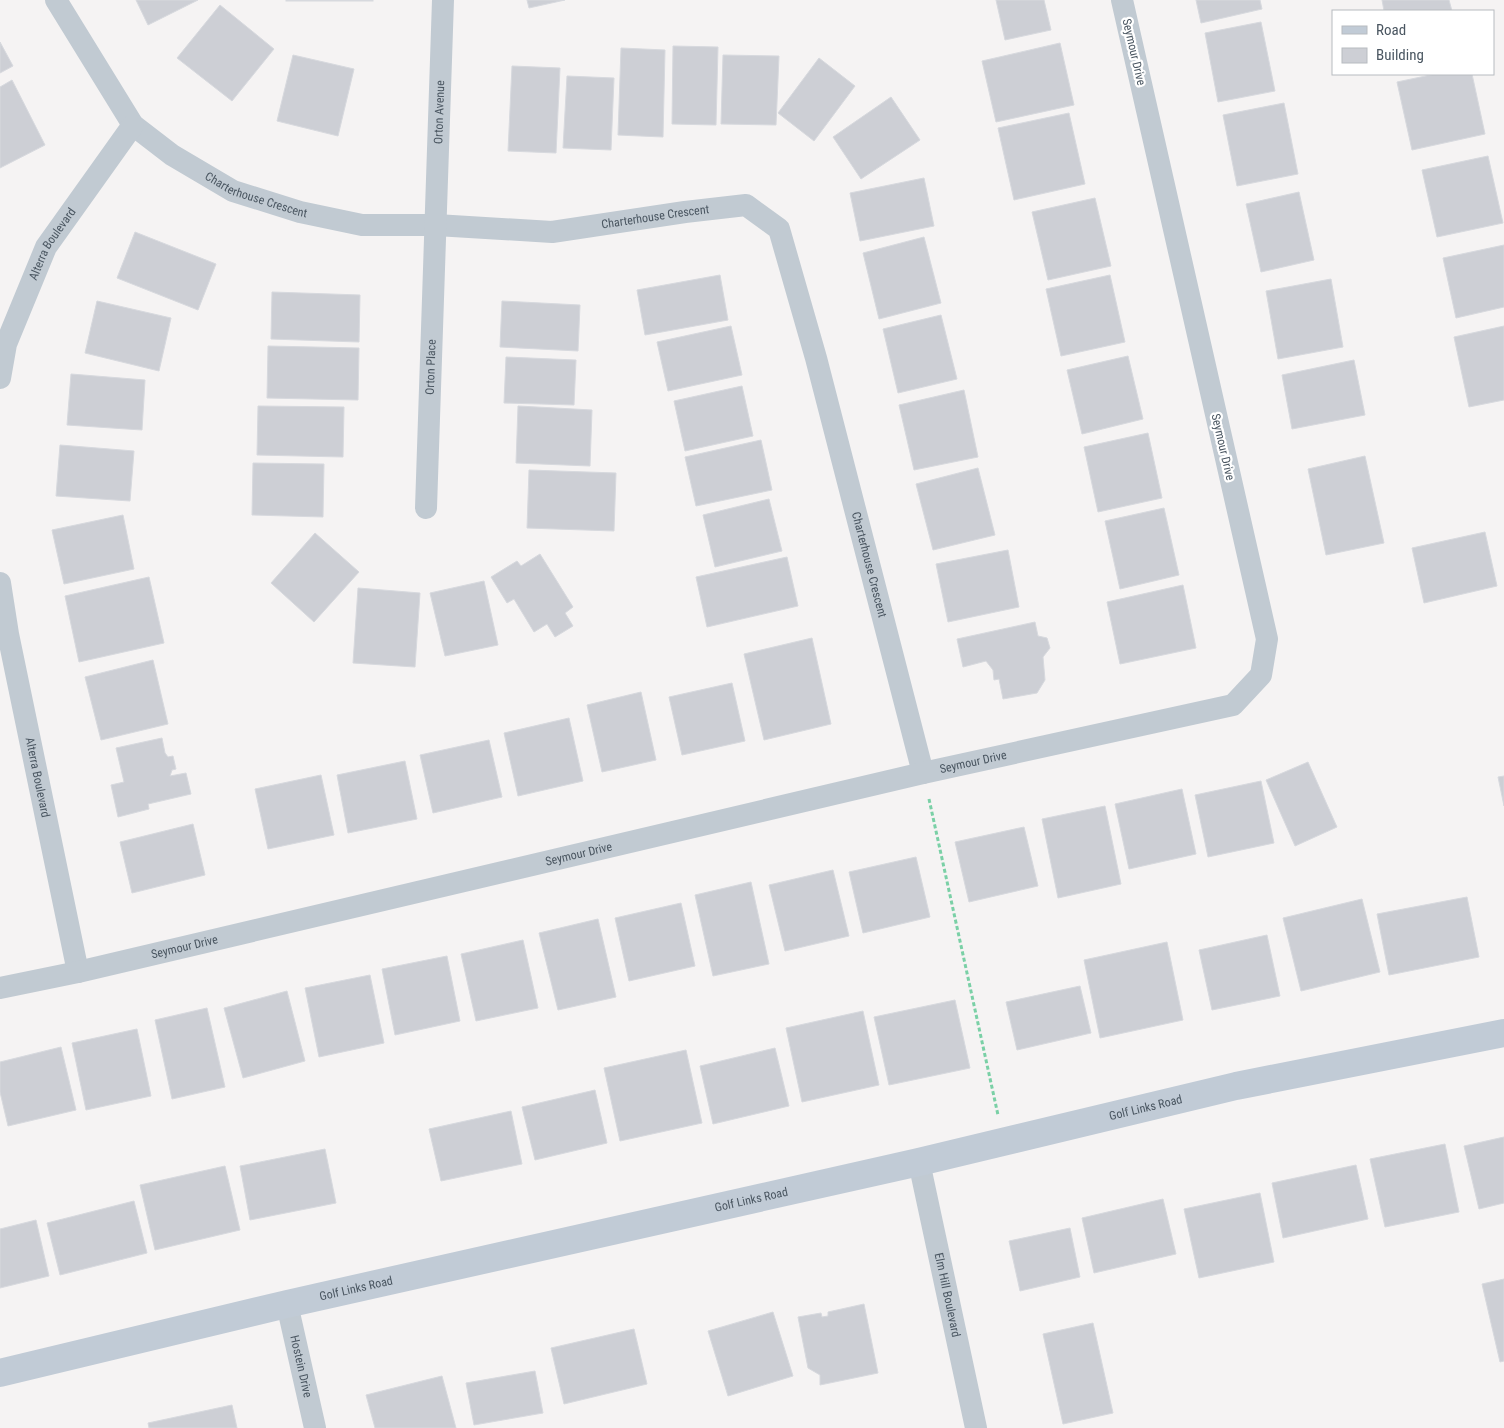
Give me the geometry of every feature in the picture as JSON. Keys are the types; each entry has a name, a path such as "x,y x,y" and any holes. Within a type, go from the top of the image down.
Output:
{"main road":[{"name":"Golf Links Road","path":"0,1373 287,1304 919,1162 1003,1140 1236,1086 1504,1033"}],"street":[{"name":"Charterhouse Crescent","path":"56,0 133,125 172,155 233,191 300,212 362,224 436,224 552,232 685,212 746,206 779,229 816,358 923,773"},
{"name":"Orton Avenue","path":"436,224 443,0"},
{"name":"Seymour Drive","path":"0,988 78,972 923,773 1233,705 1261,675 1267,639 1122,0"},
{"name":"Alterra Boulevard","path":"0,378 6,344 46,247 133,125"},
{"name":"Orton Place","path":"426,508 436,224"},
{"name":"Alterra Boulevard","path":"0,583 8,634 78,972"},
{"name":"Elm Hill Boulevard","path":"919,1162 976,1428"},
{"name":"Hostein Drive","path":"287,1304 315,1428"}],"path":[{"path":"923,773 1003,1140"}],"building":[{"path":"136,0 198,0 148,25"},
{"path":"373,0 373,1 286,1"},
{"path":"527,0 565,0 529,8"},
{"path":"996,0 1044,0 1051,30 1005,40"},
{"path":"1196,0 1260,0 1262,9 1201,23"},
{"path":"1382,0 1449,0 1452,10 1384,10"},
{"path":"220,5 274,49 232,101 177,58"},
{"path":"1261,22 1275,91 1218,102 1205,33"},
{"path":"0,42 13,66 0,73"},
{"path":"1060,43 1074,105 996,122 982,61"},
{"path":"673,46 718,47 716,125 672,124"},
{"path":"621,48 665,50 663,137 618,135"},
{"path":"293,55 354,69 338,136 277,121"},
{"path":"723,55 779,56 776,125 721,124"},
{"path":"819,58 855,86 814,141 778,113"},
{"path":"512,66 560,68 556,153 508,151"},
{"path":"1430,75 1472,75 1485,134 1412,150 1397,82"},
{"path":"567,76 614,78 611,150 563,148"},
{"path":"12,80 45,145 0,168 0,87"},
{"path":"891,97 920,140 861,179 833,137"},
{"path":"1284,103 1298,174 1237,186 1223,115"},
{"path":"1069,113 1085,184 1014,200 998,128"},
{"path":"1488,156 1503,223 1437,237 1422,170"},
{"path":"924,178 934,226 860,241 850,193"},
{"path":"1299,192 1314,260 1261,272 1246,204"},
{"path":"1095,198 1111,266 1048,280 1032,212"},
{"path":"135,232 216,264 198,310 117,278"},
{"path":"924,237 941,303 879,319 863,253"},
{"path":"1504,245 1504,307 1456,318 1443,258"},
{"path":"720,275 728,320 645,335 637,290"},
{"path":"1110,275 1125,342 1061,356 1046,289"},
{"path":"1331,279 1343,347 1278,359 1266,291"},
{"path":"272,292 360,295 359,342 271,339"},
{"path":"97,301 171,318 159,371 85,353"},
{"path":"502,301 580,305 578,351 500,347"},
{"path":"941,315 957,379 898,393 883,329"},
{"path":"731,326 742,375 668,391 657,342"},
{"path":"1504,326 1504,400 1469,407 1454,337"},
{"path":"268,346 359,348 358,400 267,398"},
{"path":"1128,356 1143,419 1082,434 1067,370"},
{"path":"506,357 576,360 574,405 504,403"},
{"path":"1354,360 1365,415 1292,429 1282,375"},
{"path":"71,374 145,380 142,430 67,425"},
{"path":"742,386 753,436 685,451 674,401"},
{"path":"964,390 978,457 914,470 899,405"},
{"path":"258,406 344,407 343,457 257,455"},
{"path":"518,406 592,410 590,466 516,463"},
{"path":"1148,433 1162,498 1098,512 1084,447"},
{"path":"761,440 772,490 696,506 685,457"},
{"path":"60,445 134,451 130,501 56,496"},
{"path":"1365,456 1384,543 1326,555 1308,469"},
{"path":"253,463 324,464 323,517 252,515"},
{"path":"978,468 995,535 933,550 916,484"},
{"path":"529,470 616,473 614,531 527,528"},
{"path":"769,499 782,551 715,567 703,515"},
{"path":"1164,508 1179,575 1120,589 1105,521"},
{"path":"123,515 134,569 64,584 52,530"},
{"path":"1485,532 1497,586 1424,603 1412,548"},
{"path":"315,533 359,572 314,622 271,583"},
{"path":"1008,550 1019,607 948,622 936,564"},
{"path":"540,554 573,607 565,613 573,626 555,637 547,624 534,632 514,599 507,603 491,577 517,561 521,566"},
{"path":"787,557 798,606 707,627 696,577"},
{"path":"149,577 164,643 79,662 65,596"},
{"path":"484,581 498,645 445,656 430,593"},
{"path":"1183,585 1196,648 1120,664 1107,602"},
{"path":"358,588 420,593 415,667 353,663"},
{"path":"1035,622 1038,636 1047,638 1050,648 1043,657 1045,680 1037,693 1003,699 999,679 994,680 993,670 986,661 963,667 957,639"},
{"path":"812,638 831,724 764,740 744,654"},
{"path":"153,660 168,724 101,740 85,677"},
{"path":"732,683 745,741 682,755 669,697"},
{"path":"641,692 656,760 602,772 587,705"},
{"path":"569,718 583,781 518,796 504,733"},
{"path":"162,738 165,753 168,757 173,756 176,769 172,770 170,776 186,773 191,794 148,804 149,809 118,817 111,785 124,782 116,748"},
{"path":"489,740 502,797 433,813 420,755"},
{"path":"405,761 417,819 348,833 337,775"},
{"path":"1308,762 1337,827 1295,846 1266,780"},
{"path":"321,775 334,835 268,849 255,789"},
{"path":"1504,776 1504,806 1498,777"},
{"path":"1261,781 1274,843 1208,857 1195,795"},
{"path":"1182,789 1196,854 1129,869 1115,804"},
{"path":"1105,806 1121,884 1058,898 1042,819"},
{"path":"193,824 205,875 132,893 120,842"},
{"path":"1024,827 1038,886 969,902 955,842"},
{"path":"916,857 930,917 863,933 849,872"},
{"path":"833,870 849,936 785,951 769,885"},
{"path":"751,882 769,964 713,976 695,895"},
{"path":"1467,897 1479,957 1389,975 1377,914"},
{"path":"1362,899 1380,972 1301,991 1283,918"},
{"path":"681,903 695,966 629,981 615,918"},
{"path":"598,919 616,997 558,1010 539,933"},
{"path":"1267,935 1280,996 1212,1010 1199,950"},
{"path":"523,940 538,1008 476,1021 461,954"},
{"path":"1167,942 1183,1020 1100,1038 1084,960"},
{"path":"447,956 460,1021 395,1035 382,969"},
{"path":"370,975 384,1043 319,1057 305,988"},
{"path":"1080,986 1091,1033 1017,1050 1006,1002"},
{"path":"287,991 305,1061 243,1078 224,1008"},
{"path":"955,1000 970,1068 889,1085 874,1017"},
{"path":"207,1008 225,1087 172,1099 155,1020"},
{"path":"863,1011 879,1085 802,1102 786,1028"},
{"path":"137,1029 151,1096 86,1110 72,1043"},
{"path":"61,1047 76,1110 8,1126 0,1092 0,1062"},
{"path":"775,1048 789,1106 713,1124 700,1066"},
{"path":"686,1050 702,1123 620,1141 604,1068"},
{"path":"595,1090 607,1143 535,1160 522,1107"},
{"path":"511,1111 522,1164 441,1181 429,1129"},
{"path":"1504,1137 1504,1203 1479,1209 1464,1146"},
{"path":"1445,1144 1459,1212 1385,1227 1370,1159"},
{"path":"325,1149 336,1203 250,1220 240,1166"},
{"path":"1356,1165 1368,1219 1283,1238 1272,1183"},
{"path":"225,1166 240,1230 155,1250 140,1185"},
{"path":"1260,1193 1274,1262 1199,1278 1184,1209"},
{"path":"1163,1199 1176,1254 1094,1273 1082,1218"},
{"path":"134,1201 147,1253 60,1275 47,1223"},
{"path":"36,1220 49,1276 0,1288 0,1229"},
{"path":"1070,1228 1080,1277 1020,1291 1009,1241"},
{"path":"1504,1279 1504,1361 1500,1362 1482,1284"},
{"path":"864,1304 878,1373 820,1385 820,1375 808,1368 798,1317 821,1313 822,1317 828,1316 828,1312"},
{"path":"773,1312 793,1376 728,1396 708,1331"},
{"path":"1093,1323 1113,1413 1063,1424 1043,1334"},
{"path":"634,1329 647,1384 564,1404 551,1348"},
{"path":"535,1371 543,1413 474,1425 466,1383"},
{"path":"442,1376 456,1428 375,1428 366,1395"},
{"path":"232,1405 237,1428 149,1428 148,1423"}]}
